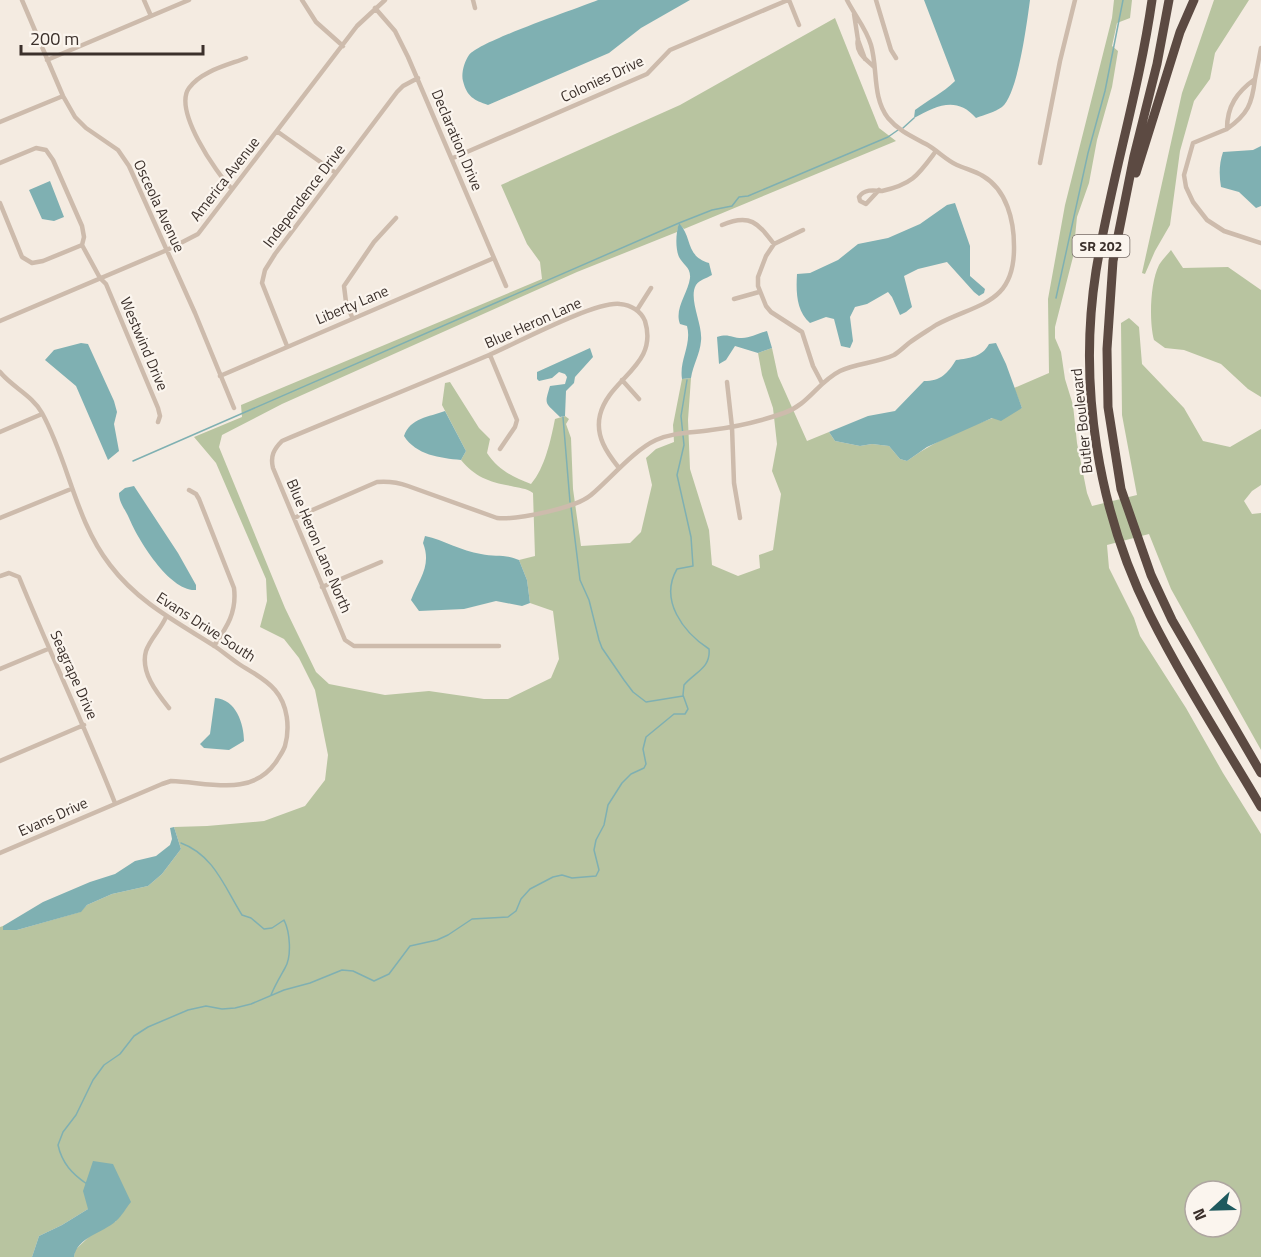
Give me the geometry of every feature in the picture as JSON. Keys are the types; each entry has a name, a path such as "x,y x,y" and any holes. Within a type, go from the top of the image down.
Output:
{"highway":[{"name":"Butler Boulevard","path":"1150,0 1148,23 1096,272 1090,373 1095,421 1106,496 1121,546 1150,615 1261,807"},
{"name":"Butler Boulevard","path":"1169,0 1157,64 1134,156 1111,281 1107,349 1108,407 1121,489 1151,575 1172,620 1261,773"},
{"path":"1119,230 1174,52 1194,0"}],"street":[{"name":"Osceola Avenue","path":"22,0 63,96 75,117 86,128 118,150 129,166 234,408"},
{"path":"144,0 151,16"},
{"path":"47,60 189,0"},
{"path":"302,0 316,22 343,45"},
{"name":"America Avenue","path":"0,321 167,250 198,234 357,26 385,0"},
{"path":"473,0 475,8"},
{"path":"788,0 799,25"},
{"name":"Colonies Drive","path":"453,158 647,74 670,50 788,0"},
{"path":"847,0 854,14 858,39 865,59 874,67"},
{"path":"876,0 891,50 896,58"},
{"path":"1040,163 1060,61 1076,0"},
{"name":"Declaration Drive","path":"375,8 395,31 418,78 506,286"},
{"path":"294,518 377,482 386,481 394,481 497,518 511,519 580,502 652,441 676,433 732,427 794,409 815,393 822,383 841,371 895,355 937,325 988,303 1005,288 1010,277 1014,248 1010,214 1000,193 984,176 957,165 906,135 887,117 878,96 871,44 860,20 854,14"},
{"path":"1261,48 1253,95 1246,113 1219,134 1193,143 1184,175 1186,187 1193,202 1207,220 1224,231 1261,243"},
{"path":"232,189 220,177 210,161 197,136 185,104 188,88 208,74 246,58"},
{"name":"Independence Drive","path":"287,346 262,278 275,254 403,86 418,78"},
{"path":"1227,129 1227,116 1231,104 1244,87 1255,79"},
{"path":"0,122 63,96"},
{"path":"278,132 336,173"},
{"path":"0,163 36,148 46,150 53,160 82,226 84,237 82,245 44,261 32,263 22,257 0,203"},
{"path":"879,190 904,186 916,176 936,151"},
{"path":"352,317 346,302 344,286 374,242 396,218"},
{"path":"722,225 731,221 752,220 760,226 774,244"},
{"path":"803,230 774,244 765,256 758,277 759,292 771,312 802,332 813,366 822,383"},
{"name":"Westwind Drive","path":"82,245 100,278 106,284 158,408 160,416 158,422"},
{"name":"Liberty Lane","path":"220,376 352,317 494,258"},
{"path":"619,468 602,443 599,431 600,416 605,402 639,363 648,342 644,318 637,310 651,288"},
{"path":"734,299 759,292"},
{"name":"Blue Heron Lane","path":"274,451 282,441 490,355 597,307 620,304 637,310"},
{"path":"490,355 517,420 515,427 500,449"},
{"name":"Evans Drive South","path":"0,372 28,395 42,414 61,457 71,489 96,544 110,566 138,597 259,676 276,691 283,702 288,728 284,748 271,770 247,784 234,786 171,782 115,803"},
{"path":"622,380 639,399"},
{"path":"727,382 732,427 734,483 740,518"},
{"path":"0,432 42,414"},
{"name":"Blue Heron Lane North","path":"274,451 273,468 345,640 354,646 499,646"},
{"path":"0,518 71,489"},
{"path":"189,490 199,499 234,588 235,602 231,620 214,646"},
{"path":"322,587 381,562"},
{"name":"Seagrape Drive","path":"0,576 9,573 19,577 48,649 84,724 115,803"},
{"path":"166,617 146,651 146,662 151,682 169,708"},
{"path":"0,669 48,649"},
{"path":"0,761 84,724"},
{"name":"Evans Drive","path":"0,853 115,803"}],"green space":[{"path":"1114,0 1132,0 1130,18 1117,23 1112,46 1118,51 1112,87 1097,140 1089,183 1077,217 1073,257 1055,327 1055,338 1061,352 1065,379 1073,405 1077,443 1087,493 1092,506 1137,495 1122,415 1121,323 1129,318 1139,327 1142,364 1184,408 1203,441 1230,447 1261,429 1261,485 1244,501 1252,514 1261,513 1261,750 1171,589 1149,534 1107,545 1109,568 1134,618 1140,636 1261,834 1261,1257 74,1257 75,1250 91,1235 116,1221 88,1209 39,1236 32,1257 0,1257 0,927 3,926 4,930 17,930 80,912 87,905 112,894 148,886 162,874 181,849 174,827 264,821 305,806 325,780 328,755 315,690 299,658 284,639 260,627 267,601 266,579 216,463 194,437 242,417 241,405 542,279 540,262 527,244 501,185 680,105 835,18 879,128 896,141 684,229 679,224 677,232 577,272 282,404 222,435 219,447 285,608 316,672 329,684 385,695 429,691 484,699 508,699 551,678 559,659 553,611 530,603 527,580 519,560 535,556 533,493 483,478 461,460 466,451 442,405 445,383 450,382 479,428 490,439 487,453 491,459 506,472 531,484 544,462 555,419 565,416 569,419 566,424 571,438 573,489 581,546 630,543 641,532 652,485 646,458 656,449 674,442 673,425 682,379 691,378 688,420 690,469 709,530 712,565 738,576 760,568 759,555 773,550 781,494 772,471 777,444 773,408 762,375 758,353 772,348 778,376 807,441 829,432 835,441 860,446 872,444 889,446 900,459 907,461 948,437 1022,408 1014,388 1049,373 1048,299 1065,205 1112,18"},
{"path":"1214,0 1249,0 1215,53 1210,79 1194,101 1180,151 1170,225 1145,274 1142,273 1182,93"},
{"path":"1171,250 1183,268 1228,267 1261,290 1261,397 1248,389 1221,364 1184,350 1165,348 1154,340 1151,313 1152,292 1159,265"}],"water":[{"path":"598,0 690,0 641,28 609,53 488,105 469,94 463,81 464,64 469,55 477,49 509,34"},
{"path":"924,0 1030,0 1017,73 1008,100 1002,107 976,118 962,107 946,105 931,109 914,118 915,110 955,81"},
{"path":"1261,146 1261,206 1256,208 1239,192 1221,187 1220,165 1223,152 1253,150"},
{"path":"50,181 64,217 54,221 42,219 29,190"},
{"path":"955,203 970,246 970,276 985,289 984,293 979,296 974,292 947,262 918,269 904,276 912,307 906,312 900,315 888,292 867,304 855,307 850,317 853,341 850,348 841,346 834,319 826,317 810,323 805,318 799,307 797,274 810,273 838,260 858,244 888,238 920,224 947,205"},
{"path":"679,223 696,256 709,263 712,275 699,282 694,291 701,334 700,346 691,378 682,379 682,365 688,333 687,326 680,324 679,313 690,274 678,253 676,240"},
{"path":"767,331 772,348 758,353 735,346 726,360 719,364 717,337 724,335 745,338"},
{"path":"81,343 88,344 117,412 114,424 119,451 108,460 76,386 45,360 54,350"},
{"path":"996,343 1022,408 1001,421 992,418 927,447 907,461 900,459 889,446 872,444 860,446 835,441 829,432 868,416 895,411 924,381 939,378 956,360 975,356 983,352 989,344"},
{"path":"590,348 593,357 566,391 565,416 560,417 547,403 547,397 550,386 565,384 567,377 559,372 552,378 539,381 537,372"},
{"path":"445,411 466,451 461,460 437,457 422,451 404,436 415,422"},
{"path":"134,486 178,553 196,585 196,590 176,583 147,551 119,497 119,493 125,488"},
{"path":"425,536 474,553 519,560 527,580 530,603 522,606 496,601 464,609 419,611 411,600 425,566 423,543"},
{"path":"215,698 222,699 233,708 242,727 244,741 229,750 204,748 200,744 210,734"},
{"path":"174,827 181,849 162,874 148,886 112,894 87,905 81,912 17,930 3,930 3,926 43,902 115,874 135,861 156,856 170,845 172,839 170,828"},
{"path":"93,1161 113,1164 131,1202 116,1221 85,1240 76,1250 74,1257 32,1257 39,1236 88,1209 83,1191"}],"waterway":[{"path":"1056,298 1088,153 1105,91 1123,0"},
{"path":"903,128 914,118"},
{"path":"133,461 679,223 712,210 732,206 739,197 748,196 888,137 898,130"},
{"path":"87,1184 72,1172 62,1157 58,1145 63,1132 76,1115 93,1080 104,1065 120,1054 134,1036 148,1027 188,1010 206,1006 222,1009 235,1008 251,1004 342,970 353,971 374,981 389,974 410,946 437,940 472,919 508,917 516,911 521,899 530,889 553,877 596,876 599,870 594,850 596,840 604,825 608,805 622,783 631,774 644,768 646,764 643,749 646,737 674,714 685,714 688,709 683,695 684,685 705,665 709,655 709,649 690,634 683,624 672,603 671,592 672,581 677,569 693,566 691,537 677,475 684,445 681,416 687,380"},
{"path":"563,417 570,502"},
{"path":"571,507 580,580 589,600 602,648 633,692 646,702 683,696"},
{"path":"181,843 202,856 218,873 242,915 251,918 264,929 272,928 284,920 289,937 289,957 271,995"}]}
